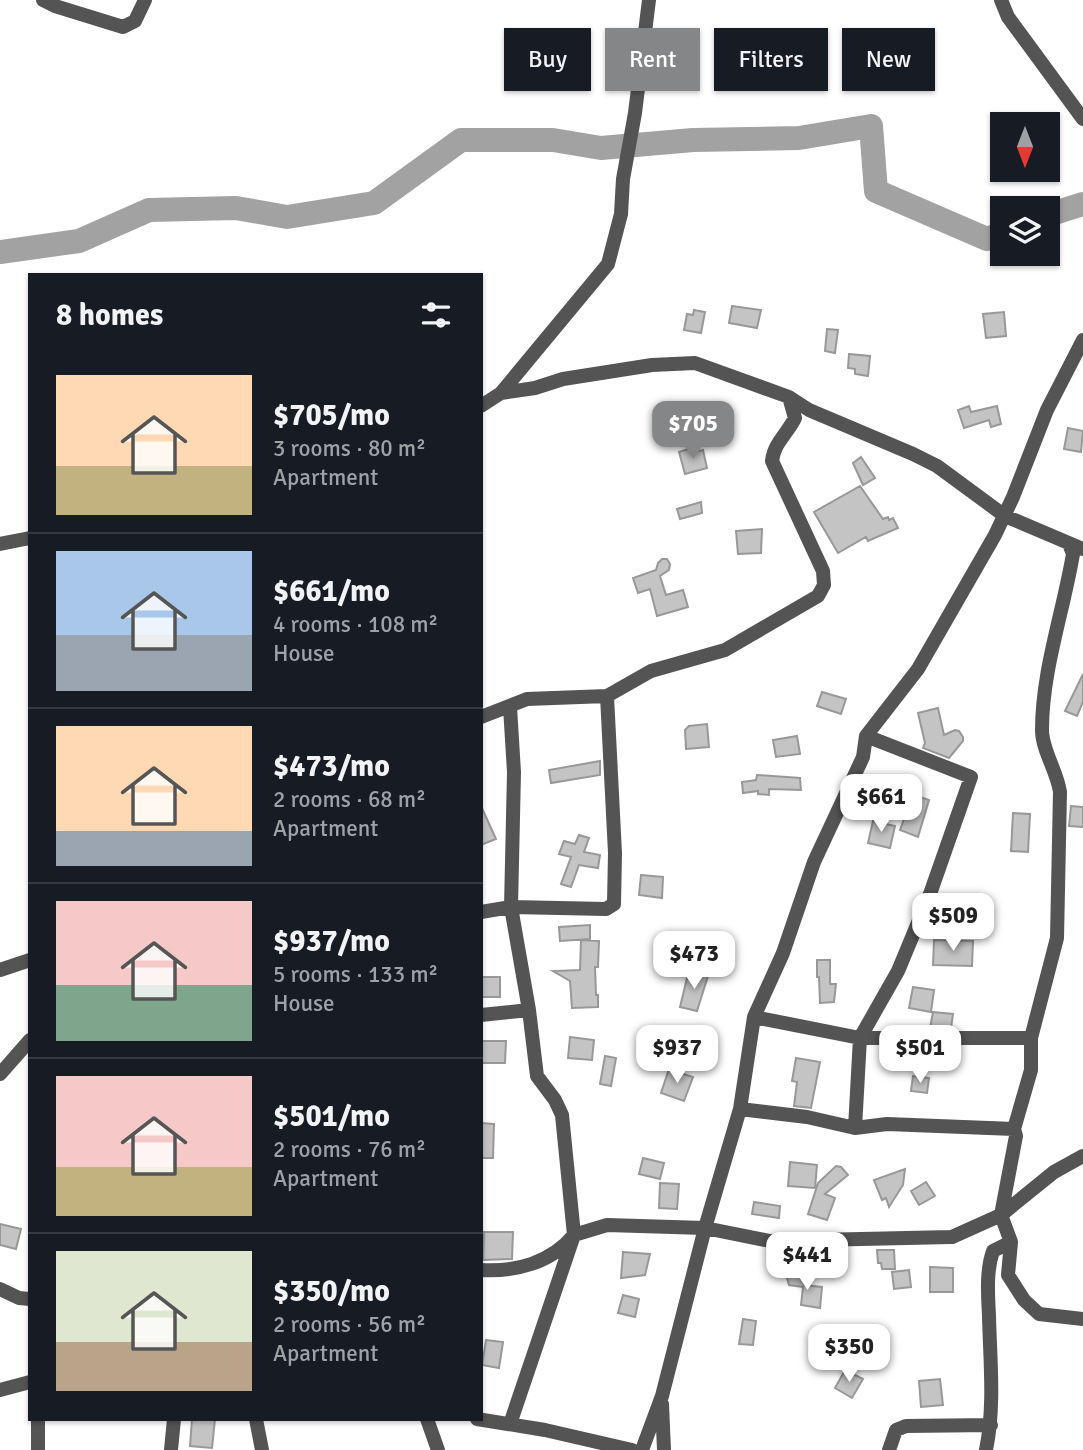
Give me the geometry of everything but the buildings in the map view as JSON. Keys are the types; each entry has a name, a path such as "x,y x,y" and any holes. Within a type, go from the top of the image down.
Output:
{"street":[{"path":"43,0 124,27 135,21 145,0"},
{"path":"483,405 501,393 608,264 621,214 623,179 635,113 649,0"},
{"path":"1000,0 1008,17 1083,118"},
{"path":"642,1450 662,1396 705,1228 740,1109 754,1017 783,953 814,862 863,757 866,736 918,669 1004,516 1047,411 1083,340"},
{"path":"501,393 535,388 562,379 652,365 695,363 789,397 809,411 937,466 1004,516 1076,547 1049,663 1042,732 1045,747 1058,776 1060,792 1056,938 1031,1038 1031,1070 1014,1129 1016,1136 1001,1215 1011,1242 1008,1275 1024,1300 1039,1314 1083,1319"},
{"path":"483,716 527,699 607,696 651,671 725,650 818,596 824,586 823,571 772,461 777,443 795,418 789,397"},
{"path":"0,544 28,538"},
{"path":"483,912 511,907 606,909 614,904 614,827 607,696"},
{"path":"510,706 514,772 511,907 529,1010 537,1076 555,1100 562,1115 575,1236 510,1424"},
{"path":"855,1128 860,1038 898,971 930,894 971,777 866,736"},
{"path":"0,971 28,961"},
{"path":"483,1015 529,1010"},
{"path":"754,1017 860,1038 1031,1038"},
{"path":"0,1074 28,1042"},
{"path":"740,1109 807,1117 855,1128 887,1124 1014,1129"},
{"path":"483,1270 510,1270 547,1259 563,1249 575,1236 607,1226 705,1228 770,1241 952,1237 1001,1215 1054,1172 1083,1156"},
{"path":"986,1450 991,1425 989,1260 993,1251 1011,1242"},
{"path":"0,1289 28,1299"},
{"path":"0,1390 28,1383"},
{"path":"662,1396 664,1450"},
{"path":"483,1420 632,1450"},
{"path":"38,1421 38,1450"},
{"path":"171,1450 174,1421"},
{"path":"256,1421 262,1450"},
{"path":"428,1421 438,1450"},
{"path":"888,1450 896,1430 906,1426 991,1425"}],"waterway":[{"path":"0,252 79,241 149,210 236,208 287,217 374,203 461,140 553,140 601,148 693,140 799,138 871,126 876,191 987,239 990,238"},
{"path":"1060,211 1083,204"}]}
